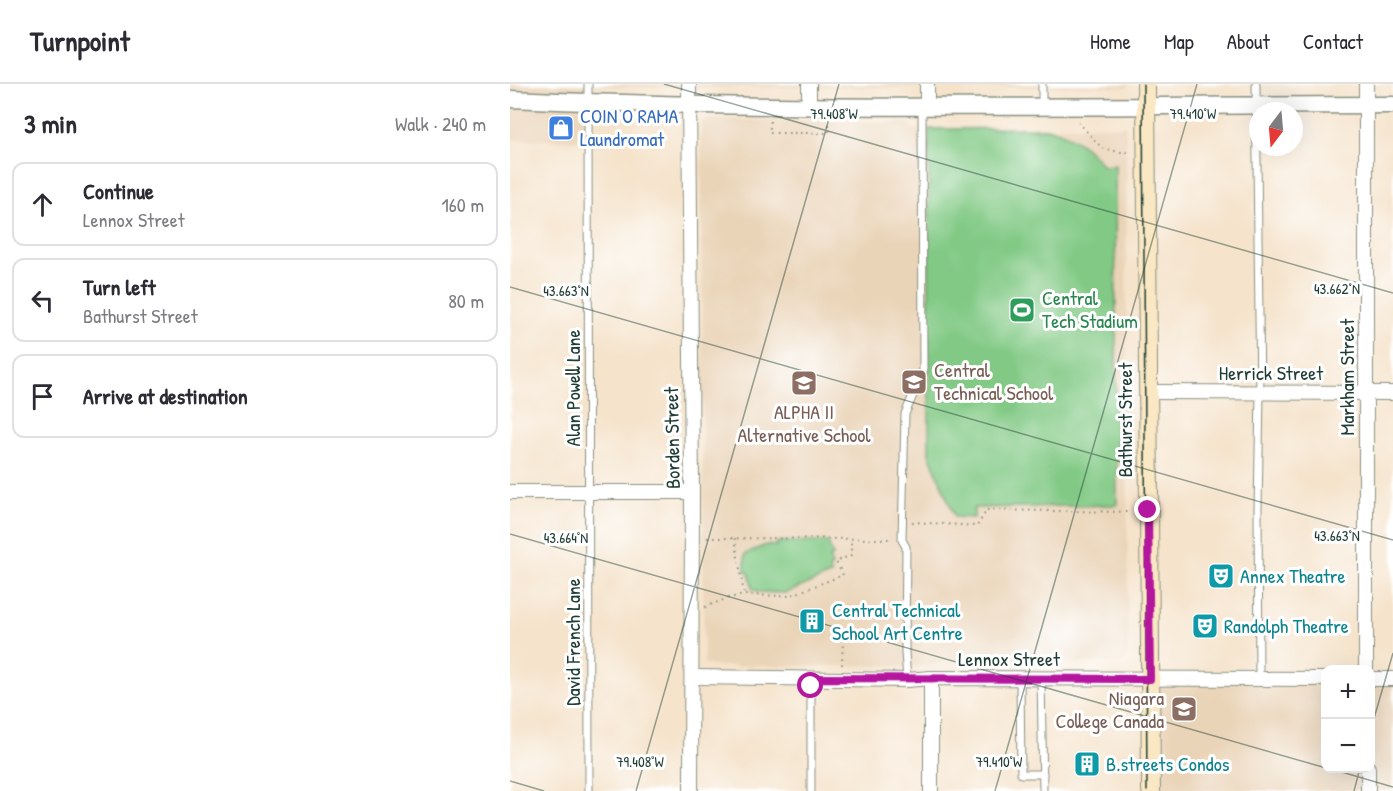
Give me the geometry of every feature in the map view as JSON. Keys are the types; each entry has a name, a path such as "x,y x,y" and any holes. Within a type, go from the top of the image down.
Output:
{"main road":[{"name":"Bathurst Street","path":"1146,84 1151,791"}],"street":[{"name":"Borden Street","path":"689,84 693,677 691,791"},
{"path":"809,84 809,105"},
{"path":"924,106 927,84"},
{"name":"Markham Street","path":"1366,84 1366,665"},
{"path":"510,99 690,104 1249,106"},
{"path":"1303,106 1393,105"},
{"name":"Herrick Street","path":"1148,392 1393,393"},
{"path":"510,492 692,492"},
{"name":"Lennox Street","path":"693,677 908,680 931,678 1321,679"},
{"path":"931,678 931,791"},
{"path":"1375,679 1393,679"},
{"path":"1368,773 1368,791"}],"lane":[{"name":"Alan Powell Lane","path":"588,84 590,493"},
{"path":"1042,84 1042,106"},
{"path":"1256,84 1256,102"},
{"path":"908,680 905,652 906,547 902,540 905,414 923,372 924,106"},
{"path":"1257,156 1260,393 1259,679"},
{"name":"David French Lane","path":"589,791 590,493"},
{"path":"811,678 811,791"},
{"path":"1020,678 1021,774 1043,774"},
{"path":"1041,678 1043,791"}],"path":[{"path":"770,118 770,134 829,133 829,120"},
{"path":"1078,122 1102,148 1128,152"},
{"path":"801,134 801,139"},
{"path":"903,521 976,526 987,510 1131,512"},
{"path":"692,538 902,540"},
{"path":"735,538 744,595"},
{"path":"701,608 744,595 789,596 843,575 836,561 851,555 851,538"},
{"path":"842,667 843,642"}],"shaded area":[{"path":"510,84 1128,84 1128,87 588,87 586,141 510,139"},
{"name":"Central Technical School","path":"706,119 909,123 912,124 912,129 1126,126 1128,654 1123,663 982,664 972,659 923,666 711,666 704,663 701,122"},
{"path":"1150,679 1321,679 1321,773 1375,773 1375,679 1393,679 1393,791 1151,791"}],"green space":[{"name":"Central Tech Stadium","path":"1047,128 1078,142 1103,166 1115,165 1117,505 974,508 974,518 955,517 929,454 929,129"},
{"path":"777,542 828,542 833,556 829,558 832,566 829,568 832,574 786,593 753,590 749,573 745,571 745,554 766,545 776,546"}],"tram line":[{"path":"1143,84 1147,791"}],"place":[{"name":"COIN O RAMA Laundromat","path":"561,128"},
{"name":"Central Tech Stadium","path":"1022,310"},
{"name":"Central Technical School","path":"914,382"},
{"name":"ALPHA II Alternative School","path":"804,383"},
{"name":"Annex Theatre","path":"1221,576"},
{"name":"Central Technical School Art Centre","path":"812,621"},
{"name":"Randolph Theatre","path":"1205,626"},
{"name":"Niagara College Canada","path":"1184,709"},
{"name":"B.streets Condos","path":"1087,764"}],"route":[{"path":"811,686 811,678 1150,679 1148,510"}]}
